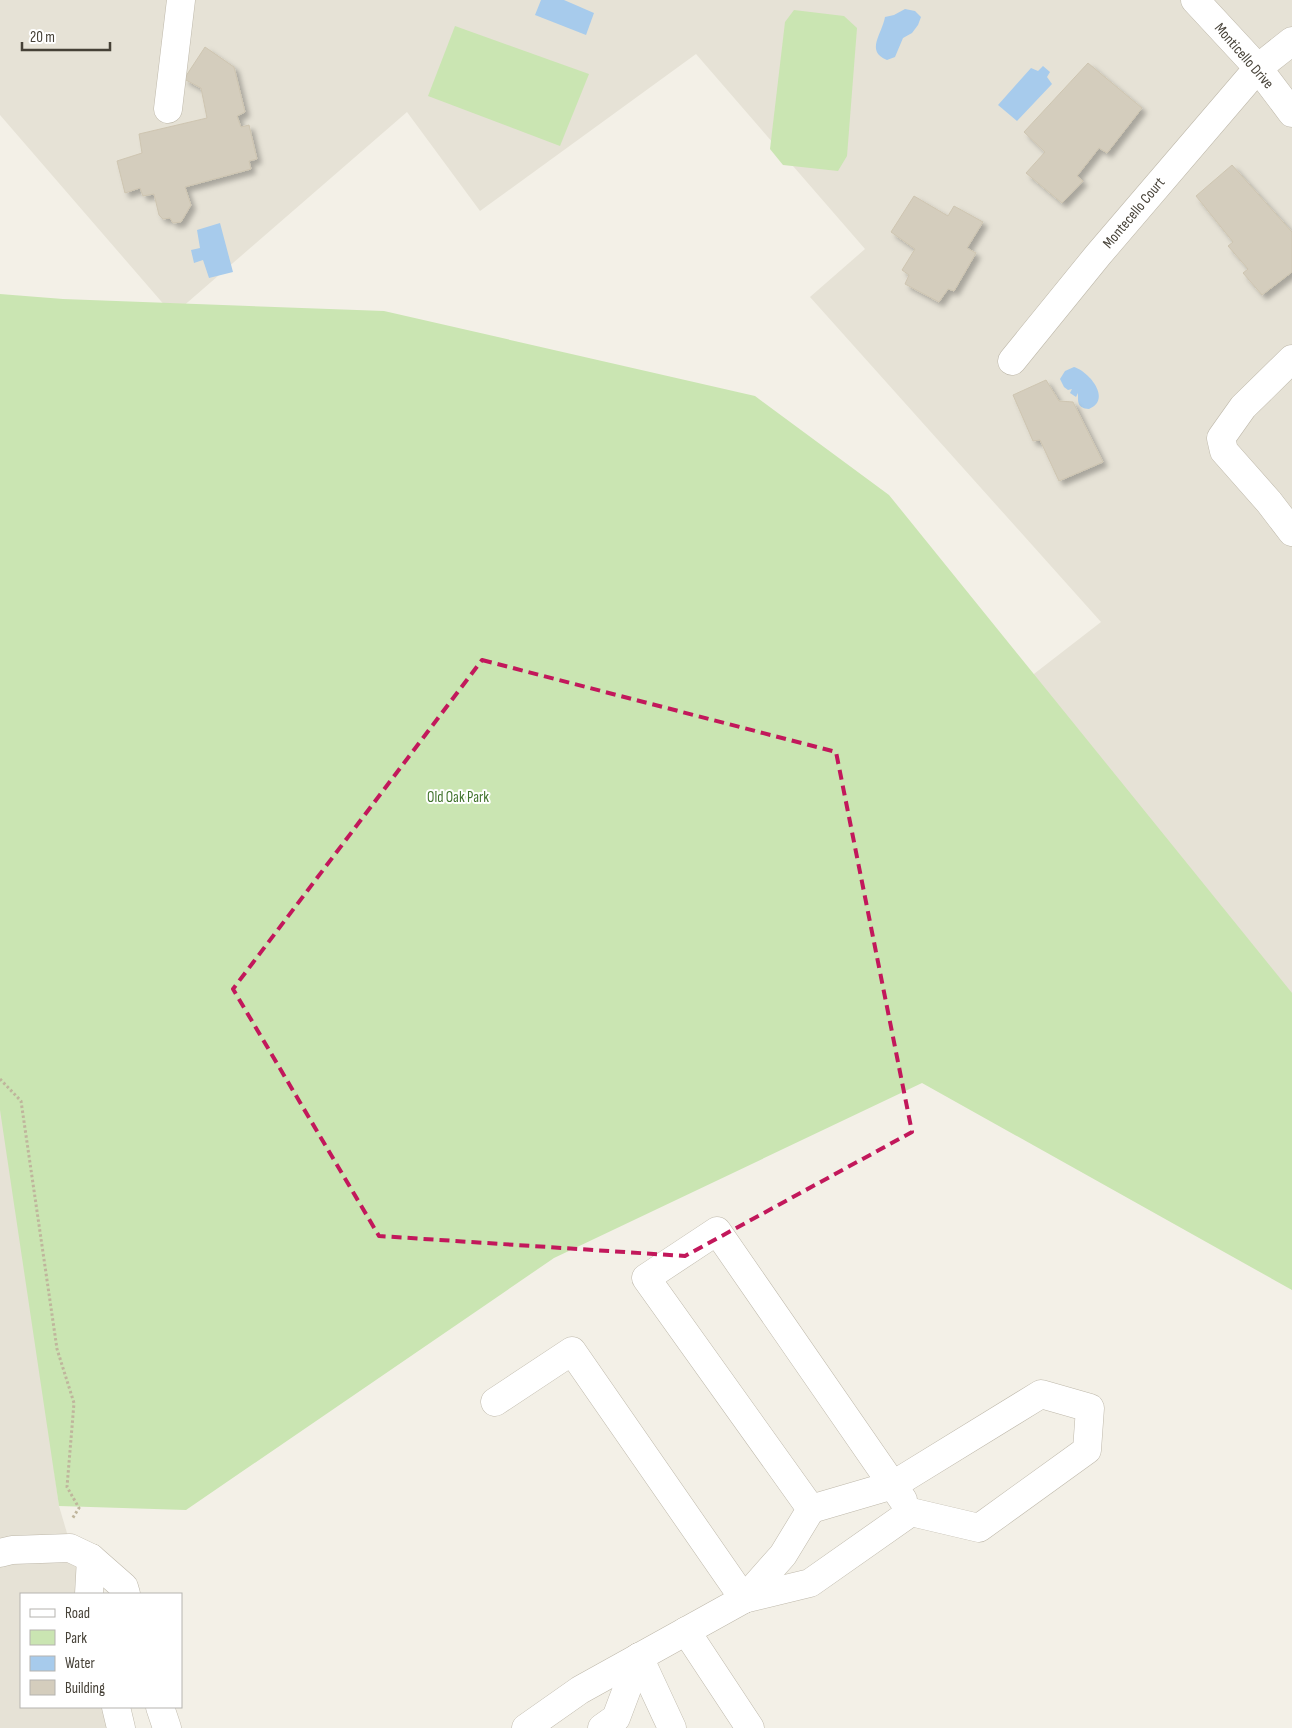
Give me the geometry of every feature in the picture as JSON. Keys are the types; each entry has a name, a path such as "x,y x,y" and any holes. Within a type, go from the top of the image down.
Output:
{"street":[{"path":"168,109 181,0"},
{"name":"Monticello Drive","path":"1195,0 1258,68 1292,112"},
{"name":"Montecello Court","path":"1012,360 1098,255 1258,68 1292,41"},
{"path":"1292,359 1244,407 1222,438 1224,451 1269,502 1292,532"},
{"path":"744,1599 783,1554 810,1509 893,1485 1041,1394 1090,1408 1087,1450 979,1528 911,1512 893,1485 717,1230 646,1278 810,1509"},
{"path":"495,1402 572,1351 744,1599"},
{"path":"526,1728 580,1690 744,1599 810,1583 911,1512"},
{"path":"0,1553 12,1550 70,1548 91,1558 124,1588 126,1593"},
{"path":"89,1593 91,1558"},
{"path":"686,1631 750,1728"},
{"path":"602,1728 616,1718 639,1657"},
{"path":"639,1657 672,1728"},
{"path":"116,1708 121,1728"},
{"path":"160,1708 167,1728"}],"path":[{"path":"0,1079 21,1101 57,1349 74,1403 67,1487 79,1508 71,1521"}],"highlighted area":[{"path":"482,660 836,752 912,1132 685,1256 379,1236 233,989"}],"shaded area":[{"path":"0,0 1292,0 1292,998 1030,677 1101,622 810,297 865,249 696,54 480,211 407,112 173,315 0,115"},
{"path":"0,1063 59,1506 85,1593 20,1593 20,1708 118,1708 125,1728 0,1728"}],"green space":[{"path":"794,10 844,16 857,28 847,156 838,171 783,165 770,149 785,22"},
{"path":"455,26 589,74 560,146 428,96"},
{"name":"Old Oak Park","path":"0,294 63,299 384,311 755,396 889,495 1292,993 1292,1290 922,1083 554,1258 186,1510 59,1506 0,1110"}],"water":[{"path":"541,0 564,0 594,13 586,35 535,15"},
{"path":"905,9 915,11 921,17 912,33 903,38 895,57 887,60 880,56 876,47 885,17"},
{"path":"1043,66 1050,72 1047,77 1052,84 1017,121 998,105 1031,68 1038,71"},
{"path":"220,223 233,272 209,278 203,260 194,263 191,250 200,248 197,230"},
{"path":"1074,367 1092,380 1099,393 1096,405 1089,409 1080,406 1078,393 1076,397 1070,393 1072,389 1068,390 1064,387 1060,379 1065,371"}],"building":[{"path":"205,47 234,67 245,112 237,116 241,127 249,125 257,159 249,161 251,169 185,187 191,205 181,222 173,223 170,218 163,219 159,215 154,194 143,196 140,188 125,193 117,161 142,153 139,134 207,118 201,88 184,79"},
{"path":"1088,63 1142,108 1107,153 1099,148 1077,176 1083,181 1062,203 1026,173 1045,152 1024,132"},
{"path":"1232,165 1292,232 1292,272 1262,295 1243,273 1248,269 1228,246 1233,242 1196,196"},
{"path":"914,196 948,216 954,206 983,222 967,248 976,253 954,291 948,289 939,302 905,284 909,275 902,270 915,249 891,232"},
{"path":"1046,380 1059,401 1073,402 1103,462 1059,481 1040,440 1033,441 1013,395"}]}
